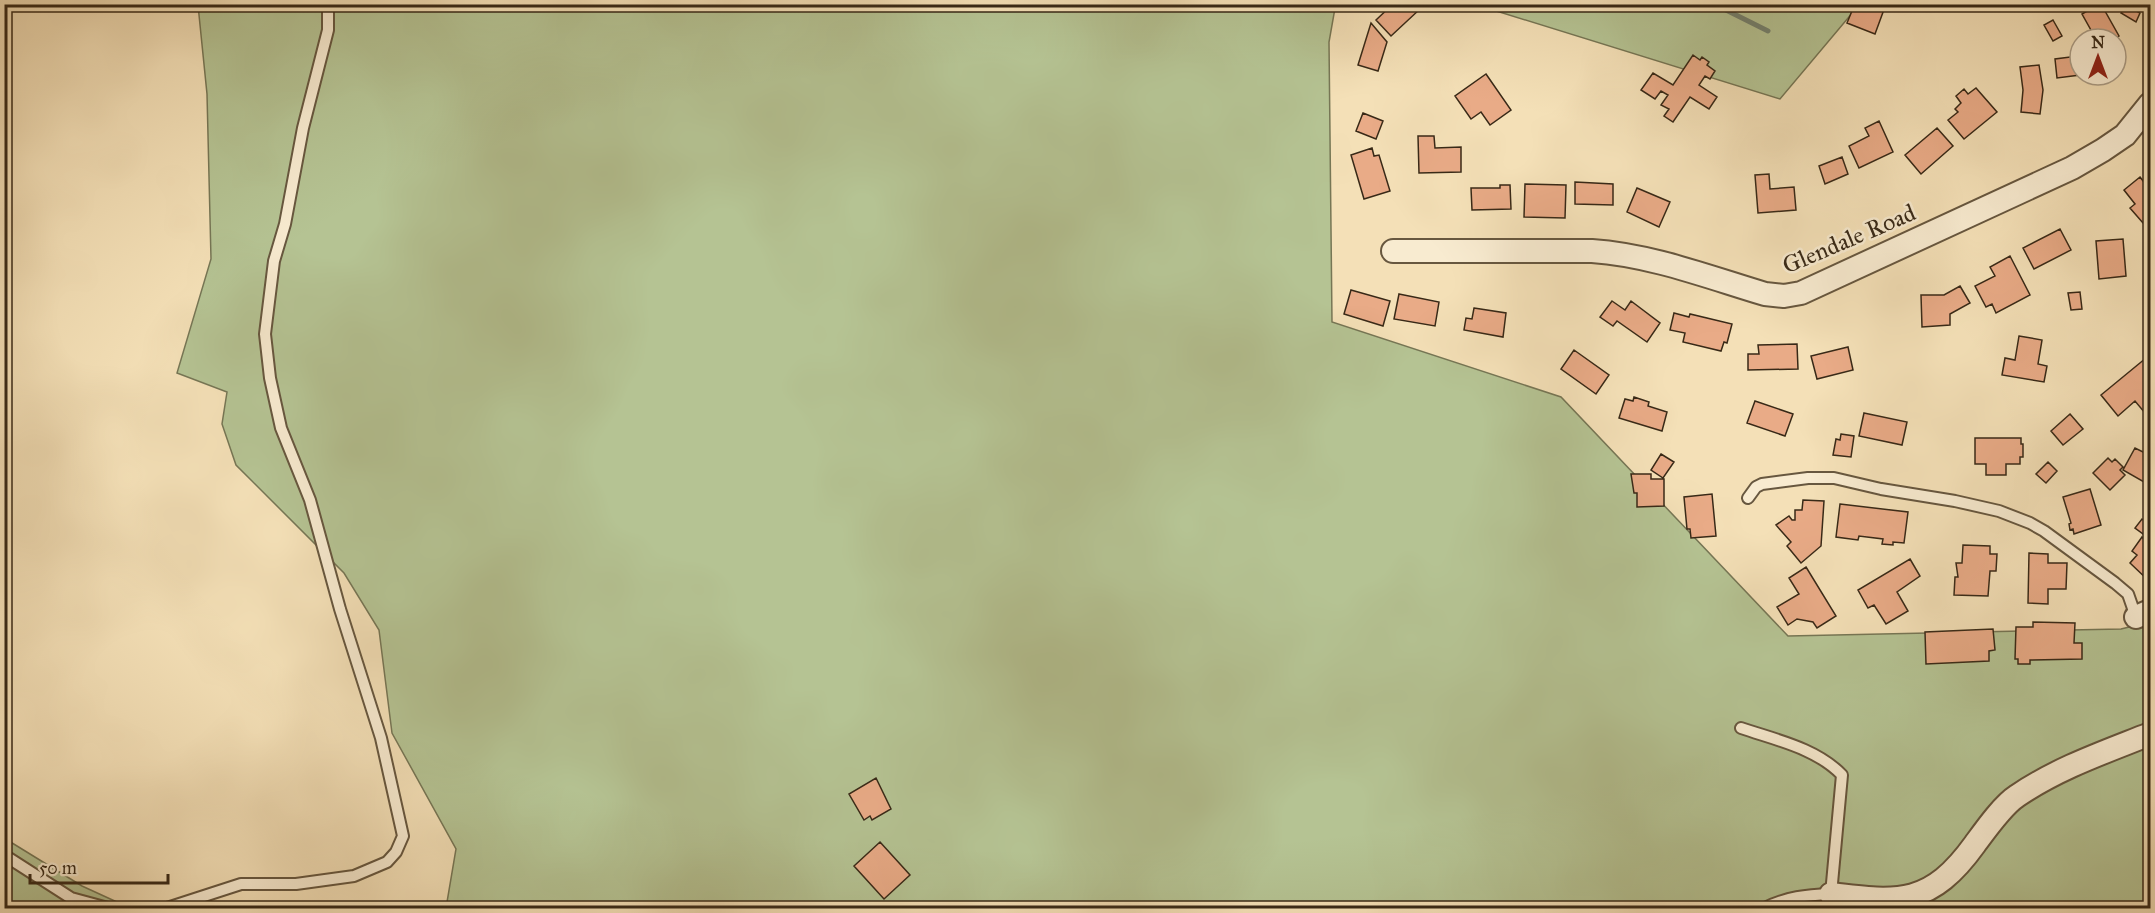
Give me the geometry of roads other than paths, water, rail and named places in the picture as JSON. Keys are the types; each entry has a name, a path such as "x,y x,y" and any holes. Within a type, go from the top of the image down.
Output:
{"street":[{"name":"Glendale Road","path":"1394,250 1618,253 1765,294 1784,296 1801,293 2072,168 2125,135 2151,104"},
{"path":"1831,894 1899,899 1929,890 1958,867 1984,832 2015,797 2061,770 2151,734"}],"lane":[{"path":"133,909 166,908 241,884 296,884 354,876 387,862 396,852 403,836 381,738 340,609 310,500 281,428 270,378 265,334 274,261 285,224 303,128 328,30 328,4"},
{"path":"1748,498 1756,487 1762,484 1823,477 1999,511 2044,531 2115,583 2128,594 2143,614"},
{"path":"1741,728 1803,748 1830,763 1842,775 1831,894 1803,896 1774,903 1765,909"},
{"path":"4,855 71,898 108,909"}],"waterway":[{"path":"1714,4 1768,31"}]}
